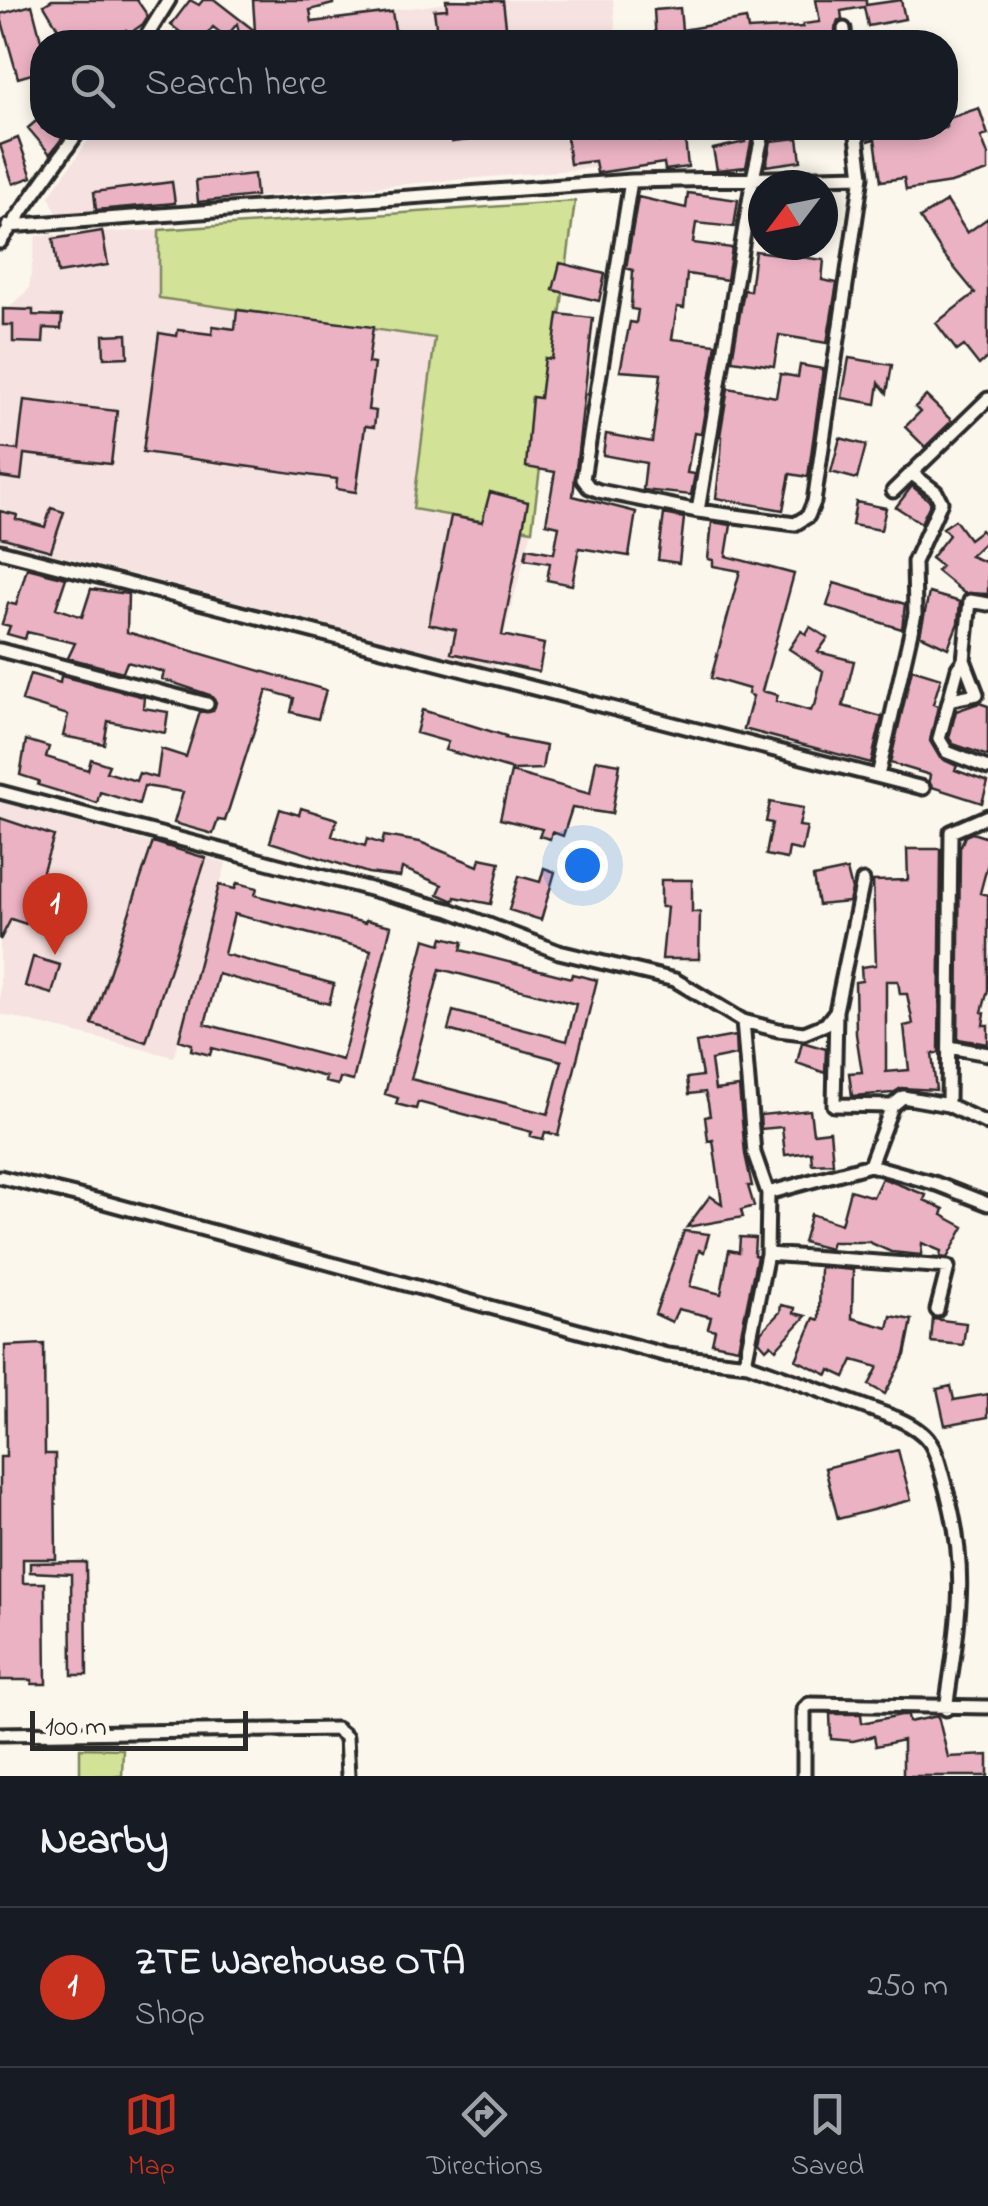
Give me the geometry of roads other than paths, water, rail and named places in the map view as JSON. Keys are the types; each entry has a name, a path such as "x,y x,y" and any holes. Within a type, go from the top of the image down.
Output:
{"street":[{"path":"151,30 170,0"},
{"path":"0,242 72,140"},
{"path":"755,170 761,140"},
{"path":"630,181 583,479 594,490 788,525 802,521 812,510 862,176 858,140"},
{"path":"838,176 862,176"},
{"path":"8,226 630,181 748,178"},
{"path":"698,511 748,208"},
{"path":"893,491 988,399"},
{"path":"878,776 915,614 914,562 941,502 936,492 911,473"},
{"path":"0,551 923,788"},
{"path":"988,604 970,600 964,660 958,668 938,739 948,752 988,768"},
{"path":"0,650 207,704"},
{"path":"952,700 982,696 964,660"},
{"path":"0,792 450,910 559,952 675,980 743,1021 804,1033 826,1024 836,1011"},
{"path":"948,1105 951,832 985,819"},
{"path":"863,881 836,1011 834,1105 892,1106"},
{"path":"743,1021 754,1153 768,1194 767,1254 748,1364"},
{"path":"950,1048 988,1054"},
{"path":"870,1165 892,1106 903,1097 948,1105 988,1124"},
{"path":"768,1194 870,1165 988,1204"},
{"path":"0,1178 667,1355 748,1364 922,1430 931,1441 956,1520 962,1588 946,1709"},
{"path":"767,1254 948,1268 937,1310"},
{"path":"804,1776 804,1709 809,1704 988,1707"},
{"path":"0,1734 336,1729 346,1738 348,1776"}],"place":[{"name":"ZTE Warehouse OTA","path":"55,955"}]}
